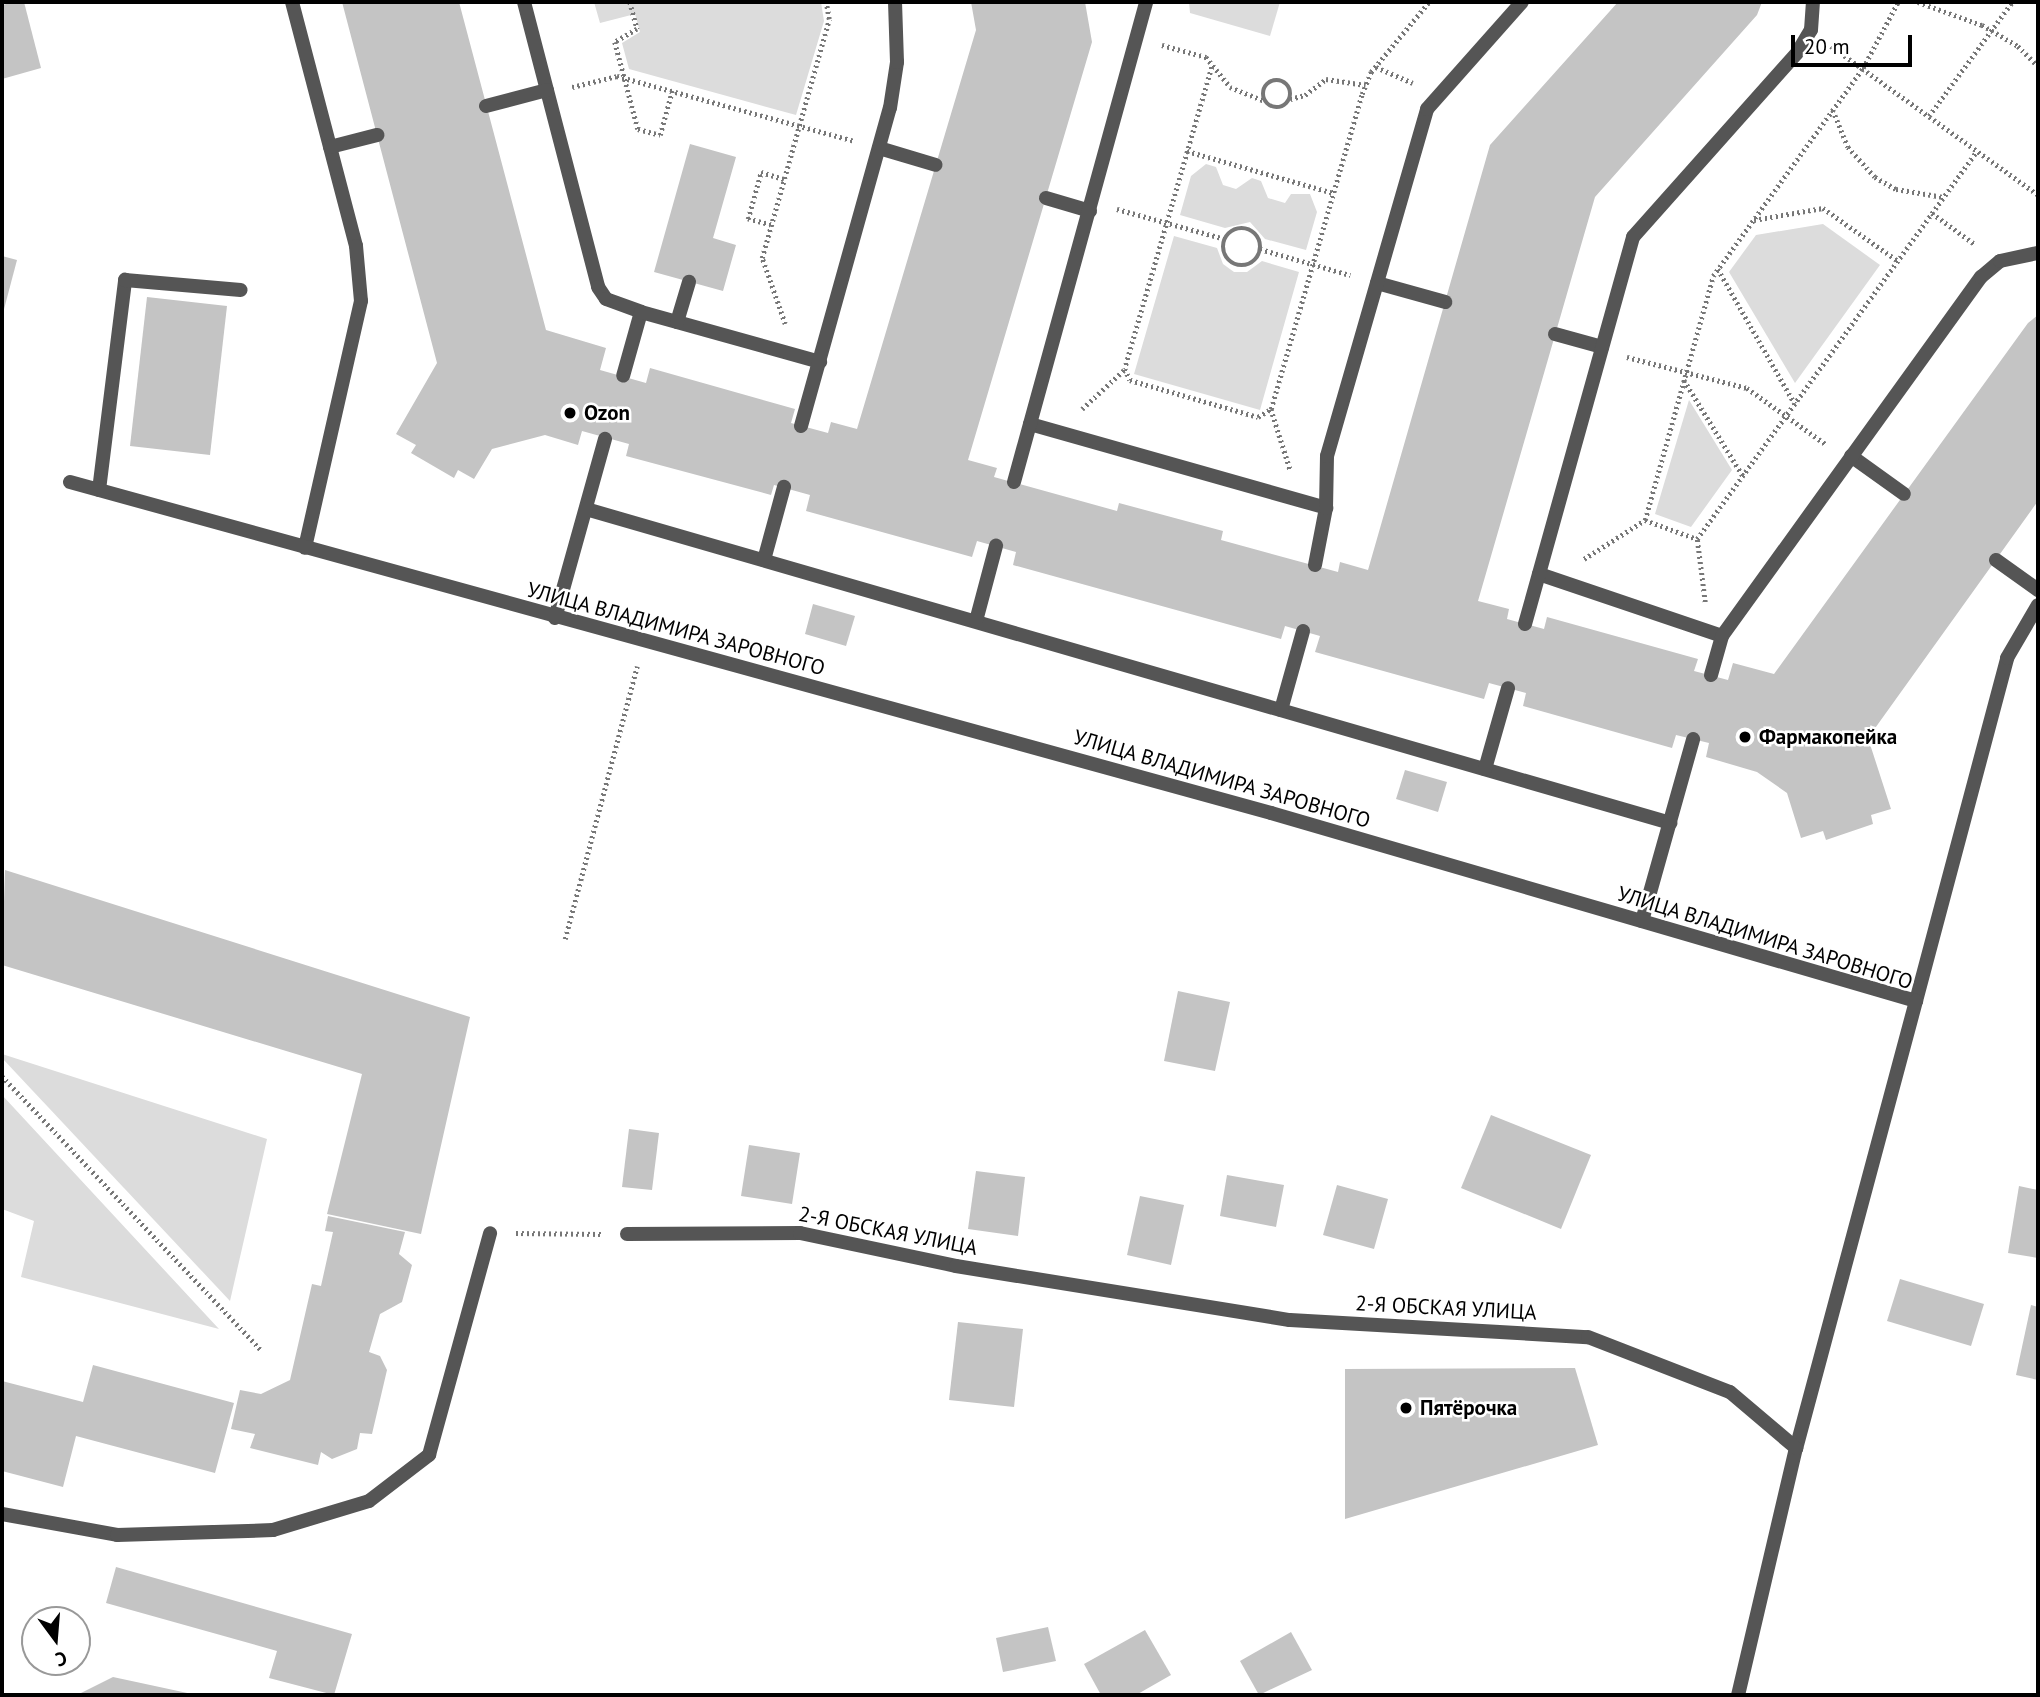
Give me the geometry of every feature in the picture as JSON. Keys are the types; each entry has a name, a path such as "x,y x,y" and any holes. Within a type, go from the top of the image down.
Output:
{"street":[{"path":"292,2 356,246 361,301 304,548"},
{"path":"524,2 598,287 606,299 641,312 820,362"},
{"path":"801,426 879,148 897,62 895,2"},
{"path":"1014,482 1146,2"},
{"path":"1315,565 1326,508 1327,456 1427,109 1522,2"},
{"path":"1525,624 1633,237 1797,53 1811,31 1813,2"},
{"path":"486,106 547,92"},
{"path":"330,147 377,135"},
{"path":"879,148 936,166"},
{"path":"1046,198 1091,206"},
{"path":"1711,675 1715,633 1849,458 1981,276 2000,261 2038,253"},
{"path":"99,490 125,280 241,290"},
{"path":"677,322 689,282"},
{"path":"1377,282 1445,302"},
{"path":"623,376 641,312"},
{"path":"1556,334 1602,349"},
{"path":"1030,424 1326,508"},
{"path":"555,618 606,439"},
{"path":"1849,458 1904,494"},
{"name":"УЛИЦА ВЛАДИМИРА ЗАРОВНОГО","path":"70,482 555,618 1271,813 1916,1001 1796,1448 1738,1695"},
{"path":"764,560 784,487"},
{"path":"586,509 1670,822"},
{"path":"976,621 996,546"},
{"path":"1996,560 2038,590"},
{"path":"1539,574 1715,633"},
{"path":"1916,1001 2007,658 2038,605"},
{"path":"1281,710 1303,631"},
{"path":"1485,769 1508,688"},
{"path":"1642,921 1693,739"},
{"path":"2,1514 117,1535 273,1530 369,1502 429,1455 490,1233"},
{"name":"2-Я ОБСКАЯ УЛИЦА","path":"627,1234 800,1233 956,1266 1290,1320 1588,1337 1730,1392 1796,1448"}],"path":[{"path":"630,2 637,29 615,42 638,129 660,135 672,91"},
{"path":"796,355 762,258 829,19 826,2"},
{"path":"1300,500 1271,409 1366,85 1376,66 1429,2"},
{"path":"1554,579 1645,520 1718,269 1863,68 1898,2"},
{"path":"1918,2 1991,30 2038,66"},
{"path":"1929,116 2012,2"},
{"path":"1811,31 2038,195"},
{"path":"1138,38 1206,57 1230,87 1276,108 1290,99 1305,95 1326,79 1366,85"},
{"path":"1376,66 1440,94"},
{"path":"1058,431 1125,369 1212,67"},
{"path":"547,92 625,78 879,148"},
{"path":"1265,101 1263,88 1278,79 1291,90 1290,99"},
{"path":"1833,110 1847,148 1875,177 1896,189 1944,197"},
{"path":"1187,151 1333,193"},
{"path":"1715,633 1697,539 1977,151"},
{"path":"771,225 748,219 754,196 761,172 784,179"},
{"path":"1091,206 1225,239"},
{"path":"1754,220 1823,208 1898,261"},
{"path":"1932,214 2000,261"},
{"path":"1237,228 1248,229 1256,234 1260,249 1255,261 1236,265 1223,251 1225,239 1237,228"},
{"path":"1260,249 1377,282"},
{"path":"1718,269 1795,404"},
{"path":"1602,349 1747,388 1849,458"},
{"path":"1125,369 1130,380 1258,417 1271,409"},
{"path":"1684,380 1743,476"},
{"path":"1645,520 1697,539"},
{"path":"565,939 643,642"},
{"path":"2,1076 260,1349"},
{"path":"490,1233 627,1234"}],"shaded area":[{"path":"594,2 821,2 824,21 796,115 629,69 622,43 640,32 635,14 600,23"},
{"path":"1189,2 1280,2 1270,36 1190,13"},
{"path":"1206,164 1216,167 1223,185 1236,189 1252,178 1261,181 1268,198 1285,203 1291,194 1310,194 1317,212 1306,250 1265,239 1250,222 1225,228 1180,215 1191,176"},
{"path":"1823,224 1880,265 1795,383 1729,272 1756,235"},
{"path":"1174,236 1217,248 1223,264 1234,272 1247,272 1262,261 1299,272 1260,410 1134,374"},
{"path":"1689,400 1732,470 1691,527 1655,514"},
{"path":"2,1054 267,1139 230,1301 2,1058"},
{"path":"2,1095 219,1329 21,1277 34,1221 2,1209"}],"building":[{"path":"24,2 41,68 2,79 2,5"},
{"path":"342,2 459,2 546,330 606,348 600,370 646,383 650,368 795,409 791,423 828,433 831,422 857,429 976,30 971,2 1085,2 1092,42 968,460 997,468 994,477 1117,511 1119,503 1223,531 1221,540 1338,572 1340,562 1368,570 1490,145 1618,2 1762,2 1757,15 1595,197 1478,601 1509,609 1507,619 1544,629 1547,617 1698,659 1694,671 1728,680 1733,663 1774,674 2028,323 2038,315 2038,501 1868,738 1891,809 1871,815 1873,824 1826,840 1823,831 1801,838 1787,793 1757,772 1706,757 1709,743 1676,735 1672,748 1523,706 1526,693 1489,683 1484,699 1315,652 1320,636 1285,626 1281,639 1013,565 1016,552 977,541 972,557 806,511 810,495 774,485 771,495 626,456 629,444 582,431 578,445 545,435 492,449 474,479 458,470 454,478 411,453 416,445 396,434 437,363"},
{"path":"690,144 736,157 713,238 736,245 723,291 654,272"},
{"path":"2,256 17,260 3,313 2,313"},
{"path":"147,297 227,306 210,455 130,446"},
{"path":"813,604 855,616 846,646 805,634"},
{"path":"1405,770 1447,782 1438,812 1396,799"},
{"path":"5,870 470,1017 421,1234 327,1214 362,1074 2,965"},
{"path":"1178,991 1230,1002 1215,1071 1164,1061"},
{"path":"1491,1115 1591,1155 1561,1229 1461,1188"},
{"path":"629,1129 659,1133 652,1190 622,1187"},
{"path":"749,1145 800,1153 792,1204 741,1196"},
{"path":"976,1171 1025,1177 1018,1236 968,1229"},
{"path":"1227,1175 1284,1185 1276,1227 1220,1216"},
{"path":"1337,1185 1388,1199 1374,1249 1323,1235"},
{"path":"2019,1186 2038,1190 2038,1258 2008,1253"},
{"path":"1140,1196 1184,1205 1171,1265 1127,1255"},
{"path":"328,1216 405,1232 399,1254 412,1265 402,1302 380,1314 369,1352 380,1356 387,1370 372,1434 360,1433 357,1449 332,1459 321,1452 318,1465 250,1448 255,1434 231,1429 240,1390 261,1394 290,1380 312,1284 321,1286 333,1232 325,1231"},
{"path":"1900,1279 1984,1304 1971,1346 1887,1321"},
{"path":"2031,1305 2038,1307 2038,1380 2016,1375"},
{"path":"958,1322 1023,1329 1014,1407 949,1400"},
{"path":"93,1365 234,1403 215,1473 76,1436 63,1487 2,1471 2,1381 83,1402"},
{"path":"1575,1368 1598,1445 1345,1519 1345,1369"},
{"path":"116,1567 352,1634 334,1695 269,1678 277,1651 106,1603"},
{"path":"1048,1627 1056,1661 1003,1672 996,1638"},
{"path":"1145,1630 1171,1675 1136,1695 1101,1695 1084,1664"},
{"path":"1291,1632 1312,1670 1259,1695 1240,1661"},
{"path":"113,1677 192,1694 192,1695 77,1695"}],"place":[{"name":"Ozon","path":"570,413"},
{"name":"Фармакопейка","path":"1745,737"},
{"name":"Пятёрочка","path":"1406,1408"}]}
